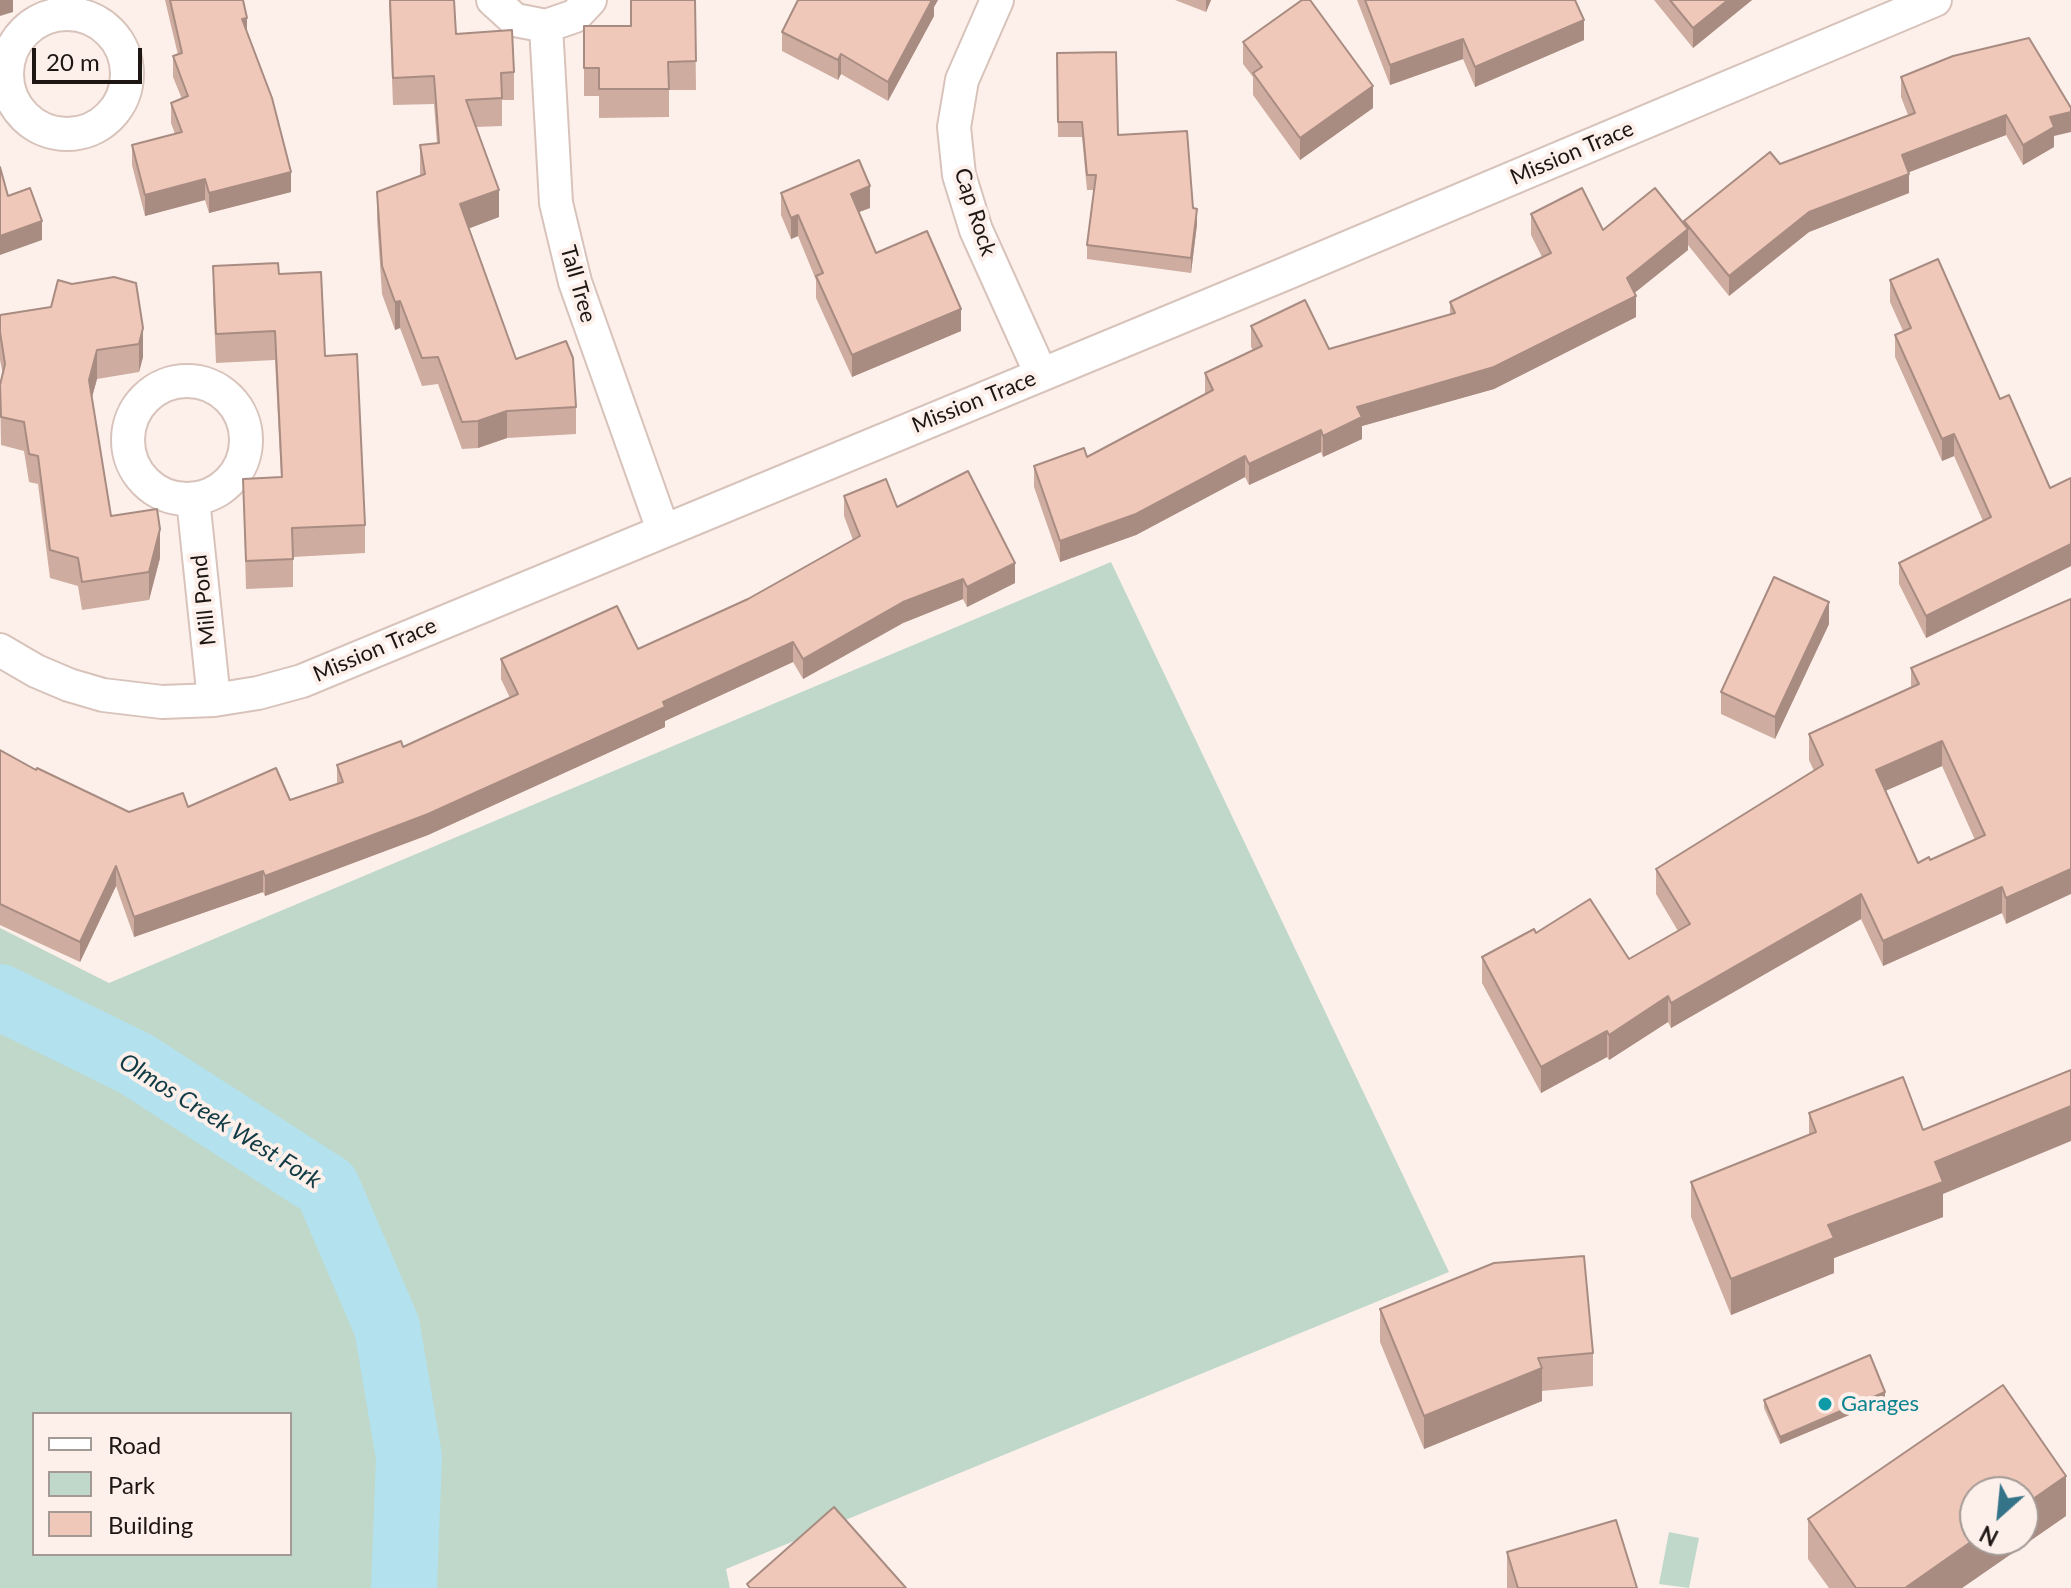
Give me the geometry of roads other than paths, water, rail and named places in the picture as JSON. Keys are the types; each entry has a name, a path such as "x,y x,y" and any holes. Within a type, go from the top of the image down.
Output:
{"street":[{"path":"493,0 515,20 546,26 575,16 590,0"},
{"name":"Cap Rock","path":"997,0 962,80 954,127 959,175 976,230 1041,374"},
{"name":"Mission Trace","path":"0,650 36,671 103,695 162,702 214,700 258,693 302,681 1041,374 1870,13 1935,0"},
{"name":"Tall Tree","path":"546,26 556,203 568,256 614,399 663,530"},
{"name":"Mill Pond","path":"193,499 214,700"}],"waterway":[{"name":"Olmos Creek West Fork","path":"0,997 136,1064 327,1187 387,1327 409,1457 404,1588"}],"place":[{"name":"Garages","path":"1825,1404"}]}
